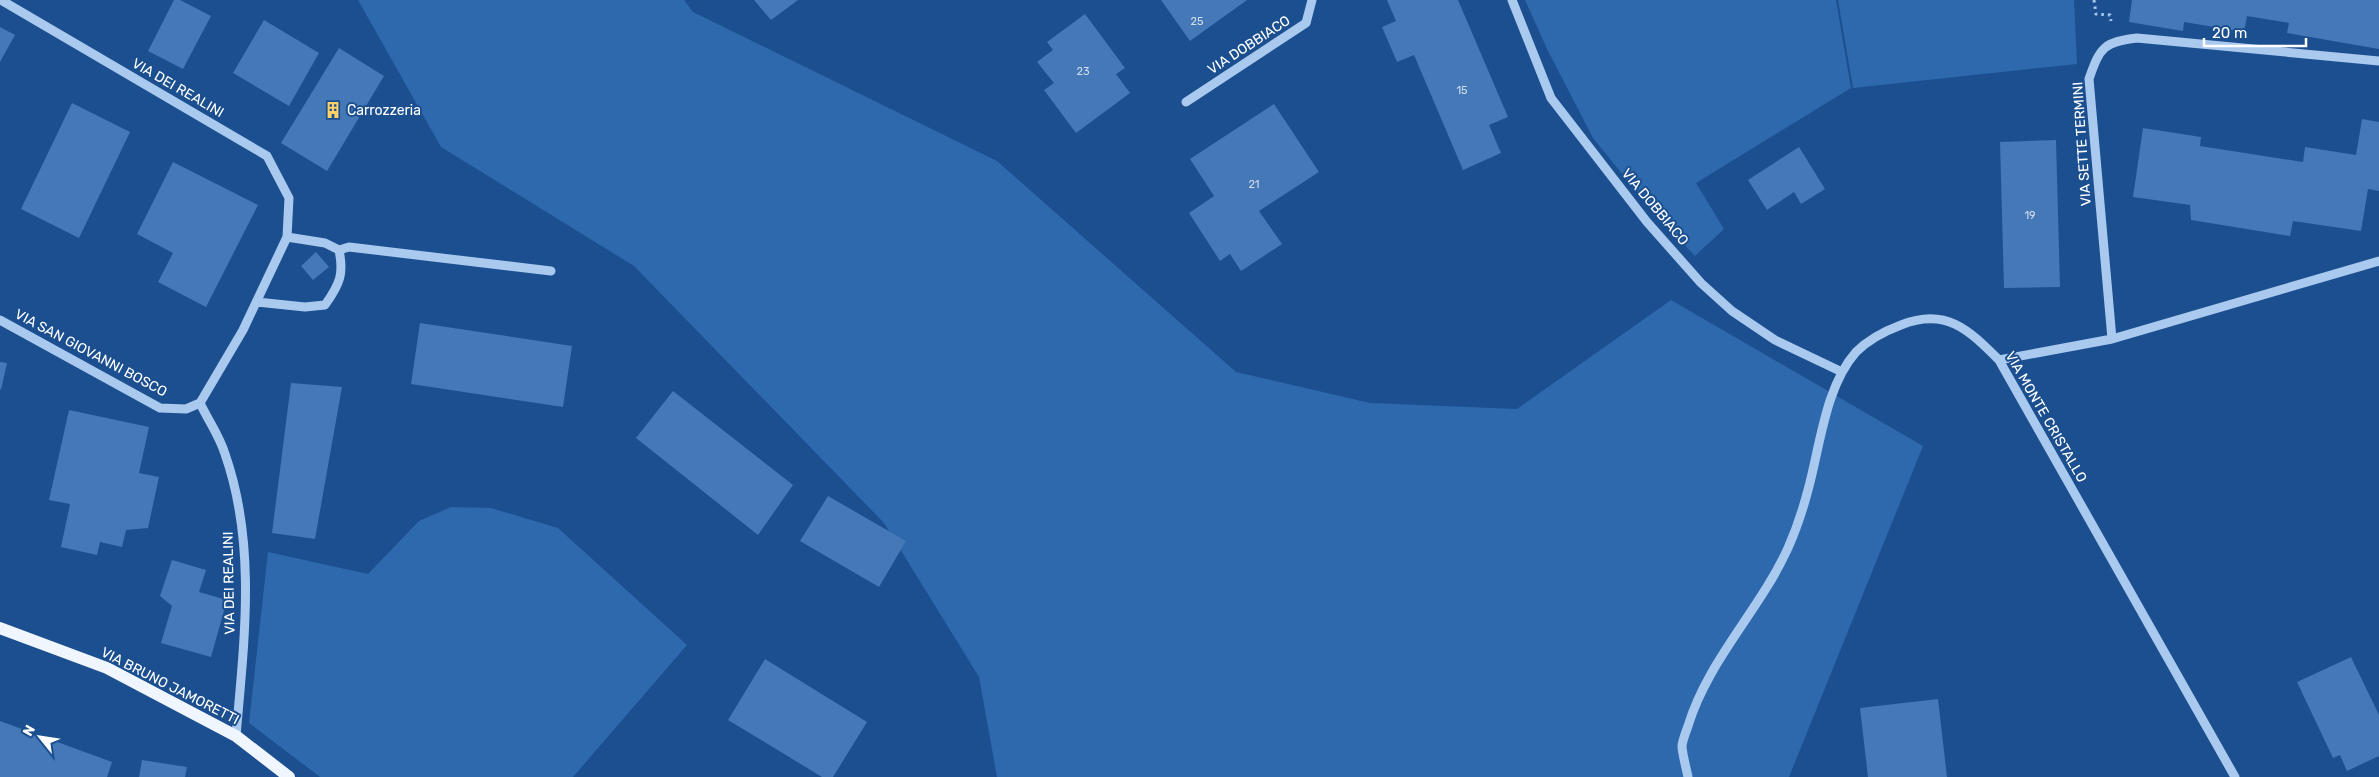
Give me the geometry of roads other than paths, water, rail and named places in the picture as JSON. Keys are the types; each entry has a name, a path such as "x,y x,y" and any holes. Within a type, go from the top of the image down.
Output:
{"main road":[{"name":"VIA BRUNO JAMORETTI","path":"0,628 107,668 236,736 289,777"}],"street":[{"name":"VIA DEI REALINI","path":"1,0 267,156 289,198 287,237 243,330 200,404 225,453 243,527 246,616 236,736"},
{"name":"VIA DOBBIACO","path":"1186,102 1306,24 1312,0"},
{"name":"VIA DOBBIACO","path":"1512,0 1551,98 1647,222 1701,283 1732,310 1775,340 1842,372"},
{"name":"VIA SETTE TERMINI","path":"2112,339 2089,79 2097,57 2114,41 2138,38 2379,61"},
{"path":"287,237 326,243 339,250 349,247 551,271"},
{"path":"257,302 305,307 325,304 337,288 343,268 339,250"},
{"path":"1999,360 2112,339 2379,260"},
{"name":"VIA MONTE CRISTALLO","path":"1688,777 1682,746 1696,701 1772,579 1788,547 1808,491 1820,437 1842,372 1857,352 1879,334 1913,320 1933,317 1953,322 1976,338 1999,360 2235,777"},
{"name":"VIA SAN GIOVANNI BOSCO","path":"0,320 160,408 186,409 200,404"}],"place":[{"name":"Carrozzeria","path":"333,110"}]}
